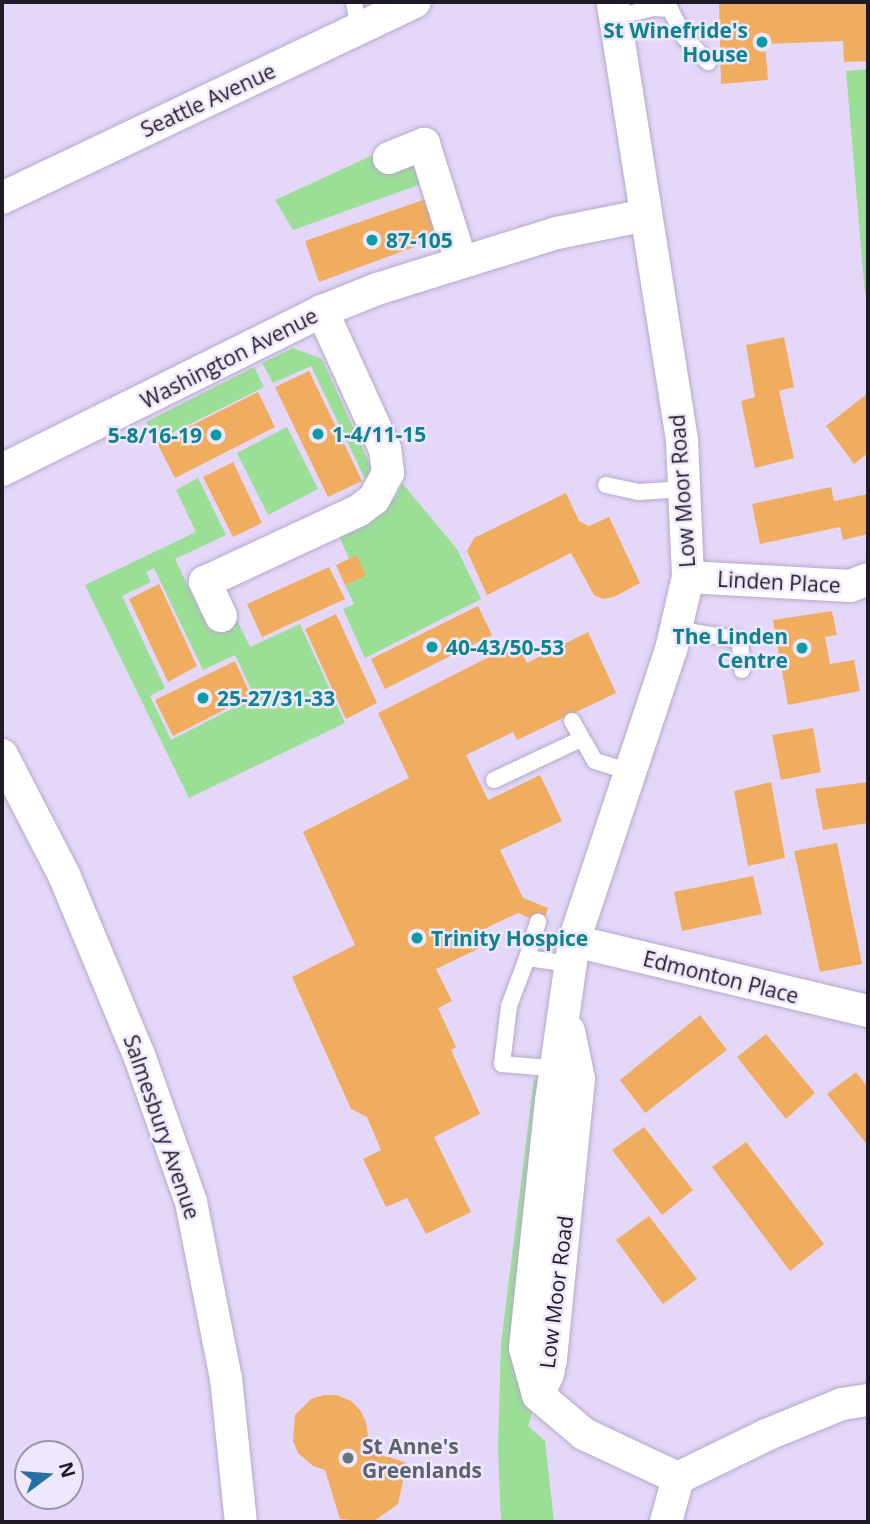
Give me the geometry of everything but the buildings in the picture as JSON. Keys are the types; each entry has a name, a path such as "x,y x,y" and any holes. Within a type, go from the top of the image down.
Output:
{"street":[{"name":"Seattle Avenue","path":"2,198 356,15 415,2"},
{"name":"Low Moor Road","path":"614,9 682,440 688,577 675,629 572,953 564,1009 567,1069 525,1348 538,1395 584,1434 678,1478"},
{"path":"389,158 424,144 461,261"},
{"name":"Washington Avenue","path":"2,470 322,311 461,261 557,233 646,215"},
{"path":"221,616 199,570 358,511 383,486 388,473 385,449 322,311"},
{"name":"Linden Place","path":"688,577 850,586 868,579"},
{"name":"Salmesbury Avenue","path":"2,755 64,875 139,1055 191,1202 226,1378 241,1522"},
{"name":"Edmonton Place","path":"572,953 868,1011"},
{"path":"666,1522 678,1478 766,1435 842,1404 868,1400"}],"lane":[{"path":"614,9 673,5 684,37 708,62"},
{"path":"606,485 639,492 685,489"},
{"path":"675,629 740,640 743,670"},
{"path":"572,721 595,761 630,772"},
{"path":"494,780 582,739"},
{"path":"538,922 509,1006 502,1064 567,1069"},
{"path":"527,958 572,953"}],"green space":[{"path":"868,69 868,294 865,294 846,71"},
{"path":"386,149 429,158 435,179 293,230 275,200"},
{"path":"293,348 322,359 372,469 371,476 365,479 311,366 273,383 262,363"},
{"path":"254,367 264,387 156,441 146,422"},
{"path":"287,427 318,489 268,515 237,453"},
{"path":"198,478 226,535 175,559 208,628 235,616 250,647 300,624 345,723 189,798 85,585 196,532 176,490","holes":["154,568 203,670 235,655 255,697 171,740 150,696 165,688 122,596 151,582 146,572"]},
{"path":"402,483 457,549 481,599 365,658 343,609 354,604 345,585 366,576 357,555 349,559 339,536 374,519 395,498"},
{"path":"534,1079 554,1082 538,1395 528,1426 545,1441 554,1522 501,1522 498,1448 501,1344"}],"place":[{"name":"St Winefride's House","path":"762,42"},
{"name":"87-105","path":"372,240"},
{"name":"1-4/11-15","path":"318,434"},
{"name":"5-8/16-19","path":"216,435"},
{"name":"40-43/50-53","path":"432,647"},
{"name":"The Linden Centre","path":"802,648"},
{"name":"25-27/31-33","path":"203,698"},
{"name":"Trinity Hospice","path":"417,938"},
{"name":"St Anne's Greenlands","path":"348,1458"}]}
